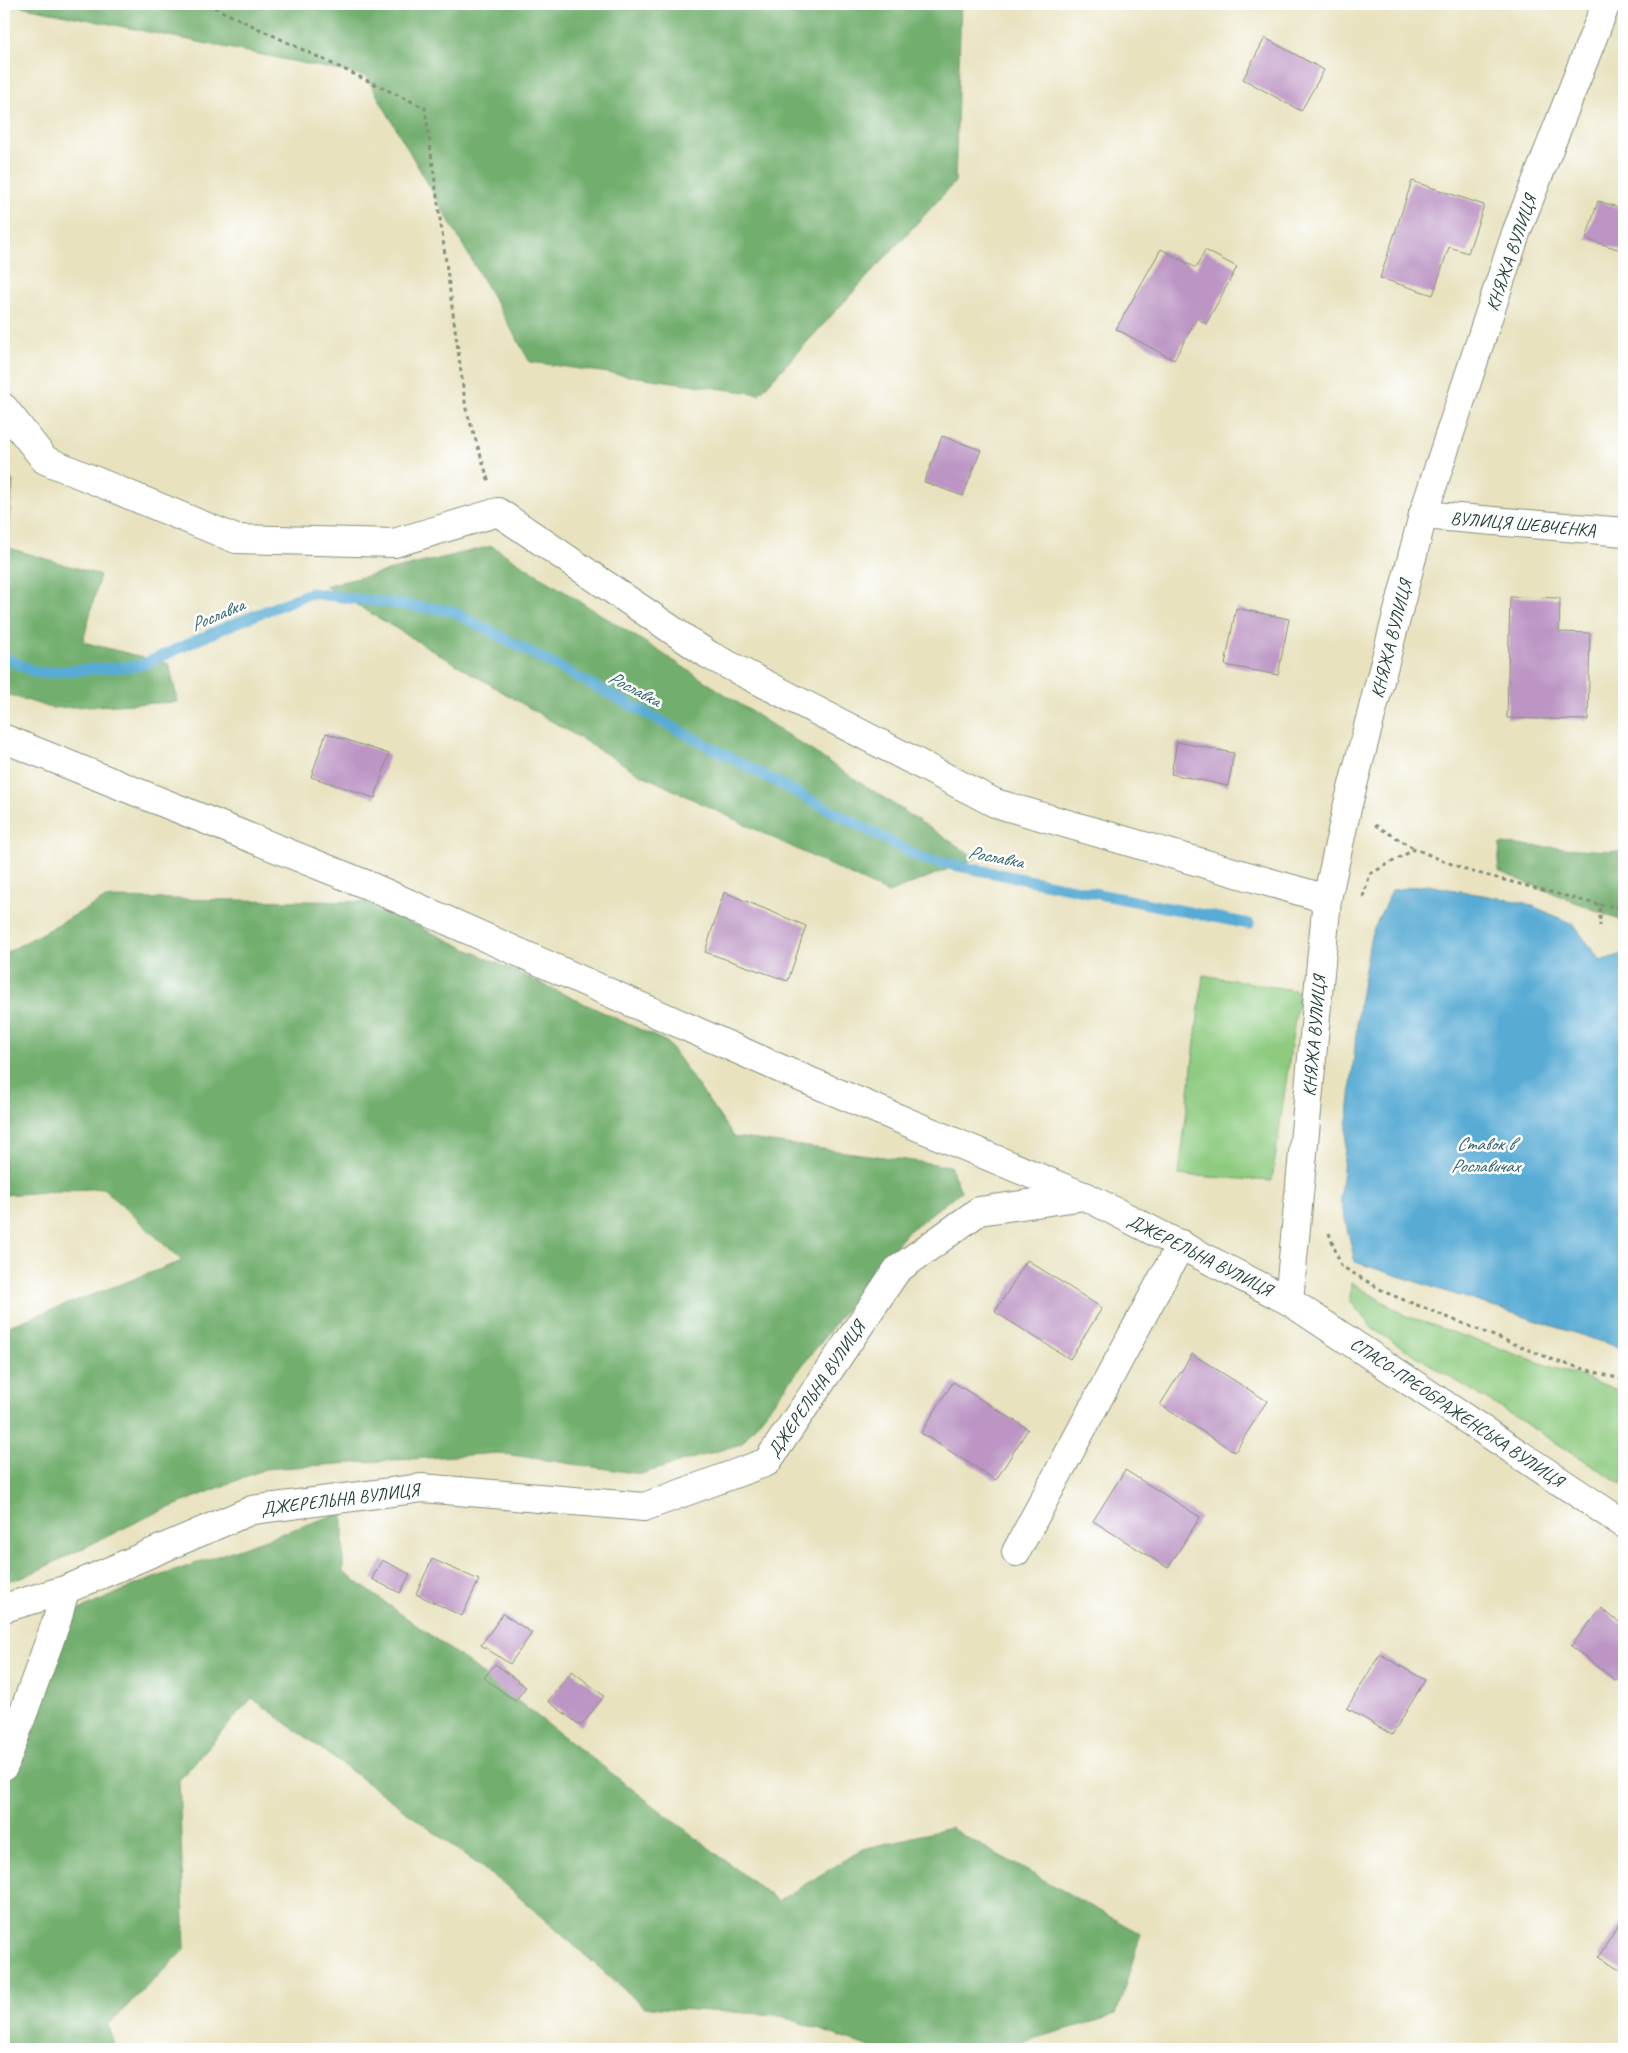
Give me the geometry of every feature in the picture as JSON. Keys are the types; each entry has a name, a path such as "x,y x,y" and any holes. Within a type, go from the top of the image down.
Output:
{"street":[{"name":"КНЯЖА ВУЛИЦЯ","path":"1289,1301 1327,899 1348,808 1423,515 1516,233 1606,4"},
{"path":"4,408 45,460 236,540 394,543 498,512 709,655 995,803 1327,899"},
{"name":"ВУЛИЦЯ ШЕВЧЕНКА","path":"1423,515 1624,532"},
{"path":"5,739 365,884 788,1072 1085,1196"},
{"name":"ДЖЕРЕЛЬНА ВУЛИЦЯ","path":"4,1608 65,1590 252,1510 422,1488 644,1507 766,1462 897,1270 979,1211 1085,1196 1289,1301"},
{"path":"1016,1552 1181,1244"},
{"name":"СПАСО-ПРЕОБРАЖЕНСЬКА ВУЛИЦЯ","path":"1289,1301 1624,1524"},
{"path":"4,1766 57,1620 65,1590"}],"path":[{"path":"206,4 425,108 466,409 498,512"},
{"path":"1348,808 1415,849 1466,870 1600,905 1624,908"},
{"path":"1362,901 1370,874 1415,849"},
{"path":"1600,905 1600,926"},
{"path":"1327,1226 1341,1266 1387,1293 1559,1362 1624,1380"}],"green space":[{"path":"11,4 961,4 955,182 759,394 530,362 366,76"},
{"path":"4,475 13,481 6,547 100,575 83,642 169,664 178,702 51,708 4,693"},
{"path":"492,546 654,648 976,858 888,893 640,774 325,586"},
{"path":"1500,844 1624,852 1624,922 1498,871"},
{"path":"106,898 366,902 667,1042 734,1137 950,1166 961,1191 905,1234 741,1444 641,1474 498,1453 265,1469 149,1516 22,1578 4,1581 4,1335 9,1326 182,1261 103,1188 4,1195 4,954"},
{"path":"1203,975 1299,991 1272,1181 1179,1175"},
{"path":"1351,1282 1406,1316 1624,1392 1624,1485 1373,1329 1350,1301"},
{"path":"343,1512 343,1572 459,1656 778,1901 863,1849 950,1828 1141,1934 1116,2015 998,2049 875,2049 778,2015 644,2007 503,1883 252,1698 179,1780 185,1949 108,2025 117,2049 4,2049 4,1766 57,1620 140,1583"}],"water":[{"name":"Ставок в Рославичах","path":"1427,885 1526,903 1573,924 1601,961 1622,954 1624,943 1624,1349 1355,1262 1340,1198 1359,1004 1371,935 1392,890"}],"building":[{"path":"1265,38 1324,70 1301,111 1243,79"},
{"path":"1412,181 1484,205 1468,253 1449,247 1433,295 1380,278"},
{"path":"1598,201 1624,209 1624,251 1586,239"},
{"path":"1161,249 1196,268 1205,250 1237,267 1206,324 1197,318 1174,360 1116,329"},
{"path":"942,436 981,450 963,496 924,482"},
{"path":"1510,597 1560,598 1559,632 1590,633 1588,720 1507,718"},
{"path":"1236,608 1289,619 1278,675 1225,665"},
{"path":"326,733 389,754 375,798 311,777"},
{"path":"1177,742 1234,753 1228,786 1171,774"},
{"path":"724,892 806,926 788,981 705,952"},
{"path":"1027,1260 1102,1308 1070,1359 995,1312"},
{"path":"1192,1354 1267,1401 1235,1452 1160,1405"},
{"path":"953,1382 1028,1429 996,1480 921,1433"},
{"path":"1125,1470 1200,1517 1168,1568 1093,1521"},
{"path":"432,1559 479,1580 462,1616 416,1594"},
{"path":"382,1560 410,1574 400,1593 372,1579"},
{"path":"1601,1608 1624,1626 1624,1671 1616,1681 1571,1646"},
{"path":"503,1614 532,1633 510,1664 481,1645"},
{"path":"1380,1654 1425,1680 1392,1735 1347,1708"},
{"path":"495,1664 526,1687 515,1701 484,1678"},
{"path":"572,1671 604,1696 581,1726 548,1701"},
{"path":"1624,1917 1624,1971 1599,1956"}],"waterway":[{"name":"Рославка","path":"4,657 37,673 139,666 231,625 310,593 452,611 923,859 1249,924"}]}
